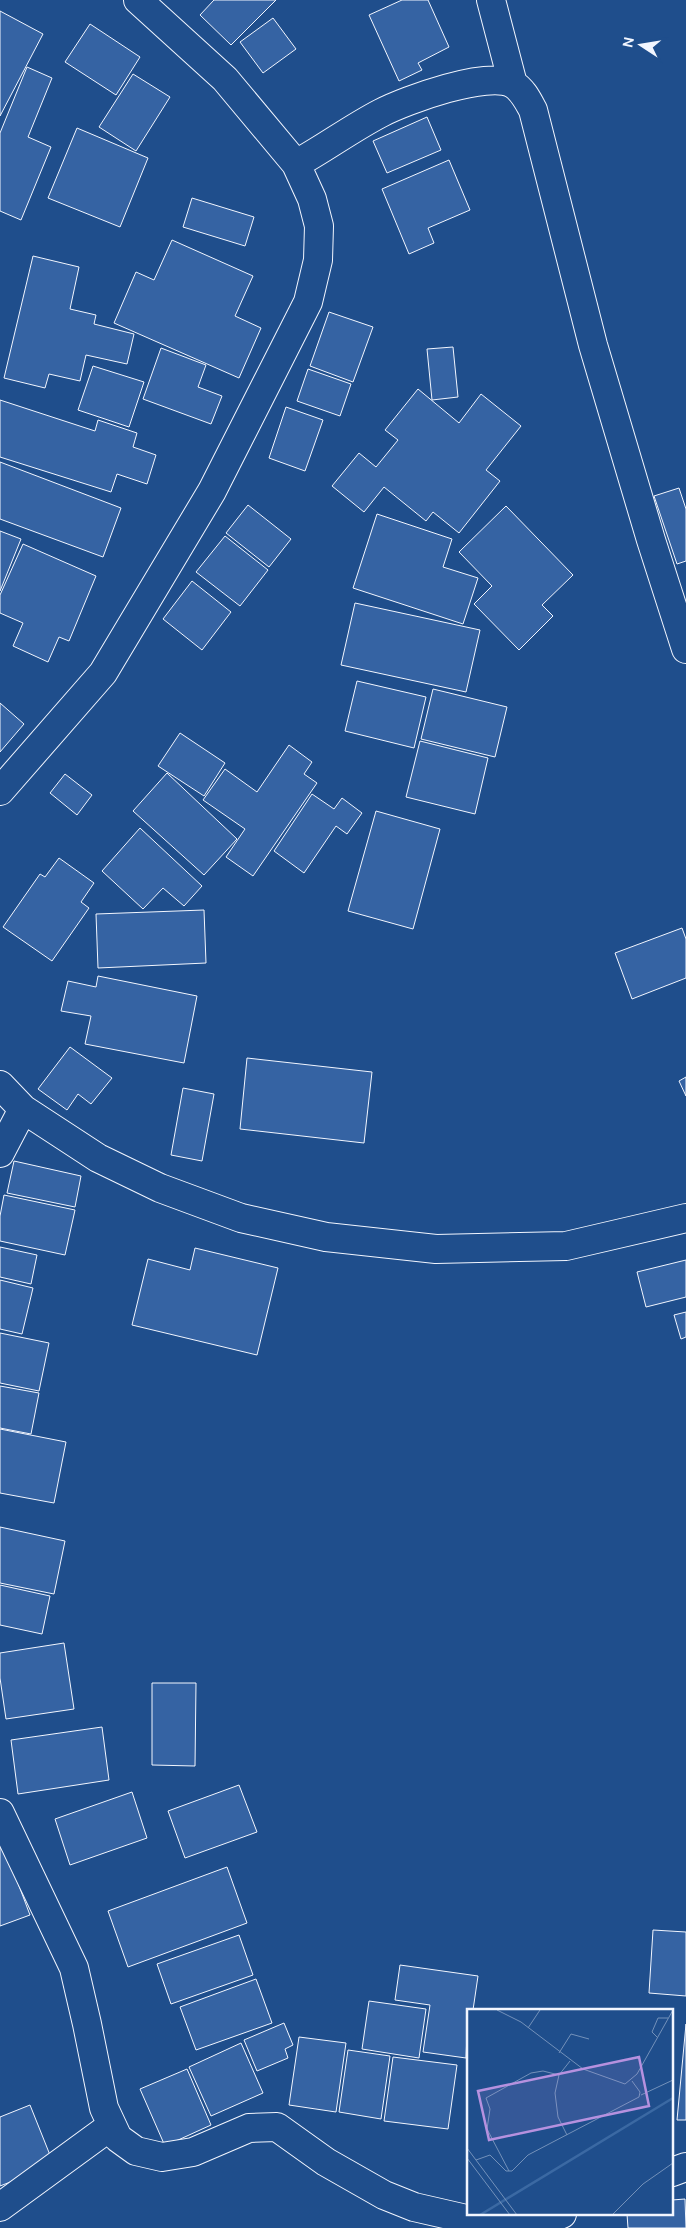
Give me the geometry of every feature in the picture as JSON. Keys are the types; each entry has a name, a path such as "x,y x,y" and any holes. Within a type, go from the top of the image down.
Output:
{"street":[{"path":"0,791 103,673 212,491 308,302 318,260 319,226 312,199 296,164 225,79 138,0"},
{"path":"491,0 512,84"},
{"path":"296,164 381,113 416,98 470,82 499,80 512,84 526,96 533,110 593,345 651,540 686,649"},
{"path":"0,1085 24,1109 98,1158 160,1188 241,1218 326,1237 436,1248 566,1246 686,1218"},
{"path":"0,1153 24,1109"},
{"path":"0,1813 74,1968 88,2024 104,2108 118,2138 136,2151 162,2157 193,2152 249,2128 277,2127 326,2162 384,2195 414,2207 475,2221 533,2225 557,2216"},
{"path":"0,2206 111,2126"},
{"path":"674,2171 686,2167"}],"building":[{"path":"214,0 276,0 231,45 200,15"},
{"path":"402,0 428,0 449,47 418,63 422,70 399,81 369,15"},
{"path":"0,11 43,34 0,116"},
{"path":"273,18 296,49 263,73 240,42"},
{"path":"90,24 140,57 116,95 65,62"},
{"path":"27,67 52,78 28,137 51,147 21,220 0,211 0,133"},
{"path":"133,74 170,97 136,151 99,127"},
{"path":"427,117 441,150 387,173 373,141"},
{"path":"77,128 148,158 120,227 48,198"},
{"path":"449,160 470,210 428,228 434,243 409,254 382,189"},
{"path":"192,198 254,217 245,246 183,227"},
{"path":"172,240 253,276 235,316 261,328 239,378 114,323 136,272 154,280"},
{"path":"33,256 79,267 70,309 96,315 94,324 134,334 127,364 86,355 80,381 49,374 45,388 4,378"},
{"path":"329,312 373,327 353,382 310,366"},
{"path":"453,347 458,397 432,400 427,349"},
{"path":"161,348 206,365 198,387 222,396 211,424 143,399"},
{"path":"93,366 144,382 129,427 78,410"},
{"path":"308,369 351,384 340,416 297,401"},
{"path":"418,389 459,423 481,394 521,426 486,470 500,481 459,533 433,512 426,521 384,487 364,512 332,486 359,453 376,467 398,440 385,430"},
{"path":"0,400 95,431 98,420 137,433 133,447 156,455 147,484 117,474 111,492 0,457"},
{"path":"286,407 323,420 305,471 269,458"},
{"path":"0,462 121,508 103,557 0,519"},
{"path":"679,488 686,509 686,561 677,564 654,496"},
{"path":"248,505 291,539 269,567 226,533"},
{"path":"506,506 573,575 542,605 553,616 519,650 474,604 492,586 459,552"},
{"path":"377,514 452,539 443,567 478,578 463,624 353,588"},
{"path":"0,531 21,539 0,591"},
{"path":"225,536 268,570 240,606 196,572"},
{"path":"23,544 96,576 69,641 59,637 48,662 13,646 23,623 0,613 0,595"},
{"path":"192,581 231,612 202,650 163,619"},
{"path":"355,603 480,630 466,692 341,665"},
{"path":"357,681 426,697 414,748 345,731"},
{"path":"433,689 507,707 495,757 421,739"},
{"path":"0,703 24,724 0,752"},
{"path":"180,733 225,763 204,796 158,766"},
{"path":"420,741 488,758 475,814 406,797"},
{"path":"289,745 312,762 304,774 317,783 253,876 226,857 245,829 203,800 225,769 257,792"},
{"path":"167,773 237,839 204,875 133,811"},
{"path":"65,774 92,795 77,815 50,793"},
{"path":"312,794 334,809 342,798 362,813 347,834 336,826 304,873 274,851"},
{"path":"376,811 440,829 413,929 348,911"},
{"path":"140,828 202,886 184,906 163,888 143,909 102,871"},
{"path":"59,858 94,883 81,902 89,908 52,961 3,927 40,874 45,877"},
{"path":"204,910 206,963 98,968 96,914"},
{"path":"682,928 686,939 686,978 632,999 615,953"},
{"path":"98,976 197,996 184,1063 85,1044 91,1016 61,1011 68,981 96,987"},
{"path":"70,1047 112,1078 91,1104 78,1094 67,1110 38,1089"},
{"path":"247,1058 372,1072 364,1143 240,1129"},
{"path":"686,1077 686,1096 679,1081"},
{"path":"183,1088 214,1094 202,1161 171,1155"},
{"path":"14,1161 81,1176 75,1207 7,1193"},
{"path":"4,1195 75,1210 65,1255 0,1241 0,1216"},
{"path":"0,1247 37,1255 31,1284 0,1277"},
{"path":"195,1248 278,1268 257,1355 132,1325 148,1259 190,1270"},
{"path":"686,1260 686,1297 646,1307 637,1272"},
{"path":"0,1280 33,1288 22,1334 0,1329"},
{"path":"686,1312 686,1337 681,1339 674,1315"},
{"path":"0,1333 49,1343 39,1391 0,1383"},
{"path":"0,1386 39,1393 31,1434 0,1428"},
{"path":"0,1429 66,1442 54,1503 0,1493"},
{"path":"0,1527 65,1541 54,1594 0,1583"},
{"path":"0,1585 50,1596 42,1634 0,1625"},
{"path":"64,1643 74,1709 6,1719 0,1678 0,1653"},
{"path":"152,1683 196,1683 195,1766 152,1765"},
{"path":"102,1727 109,1780 18,1794 11,1740"},
{"path":"239,1785 257,1832 185,1858 168,1811"},
{"path":"132,1792 147,1838 70,1865 55,1819"},
{"path":"4,1846 30,1915 0,1926 0,1848"},
{"path":"227,1867 247,1923 128,1967 108,1911"},
{"path":"653,1930 686,1932 686,1996 649,1993"},
{"path":"239,1935 253,1975 171,2004 157,1964"},
{"path":"400,1965 478,1976 473,2009 467,2009 466,2058 423,2052 430,2005 395,2000"},
{"path":"256,1979 272,2023 196,2050 180,2007"},
{"path":"369,2001 426,2009 419,2058 362,2049"},
{"path":"284,2023 293,2045 285,2049 288,2058 257,2071 244,2040"},
{"path":"686,2024 686,2120 677,2120"},
{"path":"299,2037 346,2043 336,2112 289,2105"},
{"path":"241,2043 263,2093 211,2116 189,2067"},
{"path":"348,2050 390,2056 381,2119 339,2112"},
{"path":"393,2057 457,2065 448,2129 384,2121"},
{"path":"187,2069 211,2125 165,2146 140,2089"},
{"path":"30,2105 54,2165 0,2186 0,2117"},
{"path":"685,2199 686,2228 628,2228 627,2216 674,2216 674,2200"}]}
